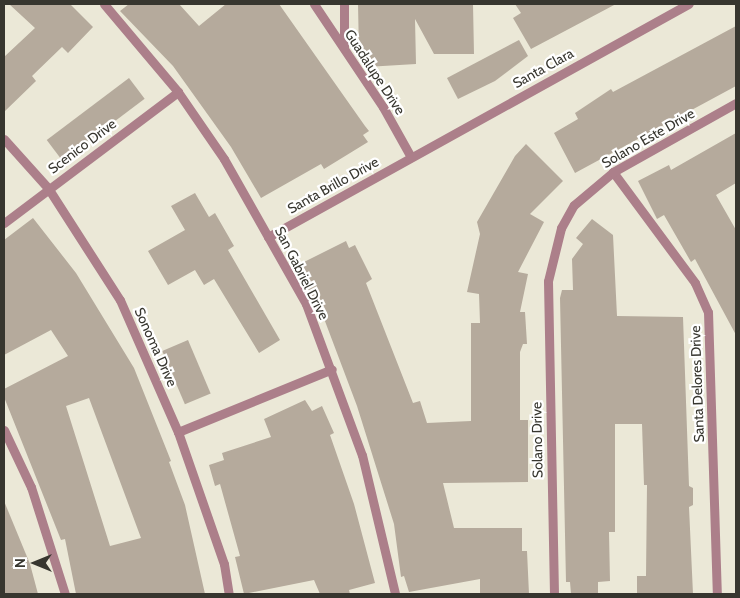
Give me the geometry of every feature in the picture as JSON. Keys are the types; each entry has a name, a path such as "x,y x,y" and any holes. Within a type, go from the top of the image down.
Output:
{"lane":[{"name":"San Gabriel Drive","path":"104,4 178,92 224,159 306,304 332,369 362,455 396,594"},
{"name":"Guadalupe Drive","path":"314,4 383,107 411,157"},
{"path":"344,4 344,50"},
{"name":"Santa Clara","path":"411,157 689,4"},
{"name":"Scenico Drive","path":"4,223 178,92"},
{"name":"Solano Este Drive","path":"548,285 560,228 574,205 613,172 736,103"},
{"name":"Sonoma Drive","path":"4,139 48,188 120,300 178,432 224,564 229,594"},
{"name":"Santa Brillo Drive","path":"268,237 411,157"},
{"name":"Santa Delores Drive","path":"613,172 696,283 708,312 717,594"},
{"name":"Solano Drive","path":"548,285 554,594"},
{"path":"178,432 332,369"},
{"path":"4,430 31,487 65,594"}],"building":[{"path":"9,4 70,4 93,27 68,53 62,47 32,76 36,81 4,112 4,57 35,28"},
{"path":"129,4 179,4 199,26 226,4 279,4 369,131 363,135 368,142 324,169 321,164 261,198 231,147 173,66 120,11"},
{"path":"358,4 473,4 474,54 434,54 415,19 416,64 366,67 364,52 359,53"},
{"path":"515,4 616,4 531,49 513,18 521,13"},
{"path":"736,26 736,86 575,173 554,133 578,119 575,113 611,89 613,92"},
{"path":"519,40 528,56 495,81 458,99 447,78"},
{"path":"129,78 145,99 62,161 47,140"},
{"path":"736,133 736,183 716,195 736,230 736,335 695,259 691,262 664,215 657,219 638,181 669,165 671,170"},
{"path":"526,144 563,181 530,214 544,222 518,272 528,274 520,312 525,312 527,344 523,344 520,352 520,420 528,420 528,482 443,483 454,528 522,528 522,551 527,551 529,594 480,594 480,579 409,592 404,576 401,577 394,524 357,406 317,300 309,293 298,265 346,241 349,248 355,245 372,279 366,283 413,403 420,401 427,423 471,421 471,323 480,323 479,294 467,292 480,234 477,222 515,156"},
{"path":"195,193 209,217 215,213 234,246 228,250 280,340 259,353 214,279 204,285 195,270 168,285 148,251 185,230 171,206"},
{"path":"33,218 76,273 134,368 171,461 169,462 185,505 205,594 76,594 65,539 61,540 4,397 4,389 68,356 51,330 4,355 4,240","holes":["89,398 141,538 110,546 66,406"]},
{"path":"592,219 613,235 617,316 683,317 689,486 693,488 693,505 689,507 693,594 637,594 637,576 646,576 647,485 644,485 642,424 615,424 615,532 609,532 610,581 598,582 598,594 571,594 570,582 566,582 560,298 562,290 573,290 572,259 583,244 576,238"},
{"path":"188,340 211,393 185,404 162,351"},
{"path":"305,400 312,411 322,406 334,433 330,435 354,504 375,583 349,590 350,594 320,594 314,580 244,594 235,557 240,556 220,484 215,486 209,465 224,460 222,453 271,437 264,419"},
{"path":"4,501 30,564 38,594 4,594"}]}
